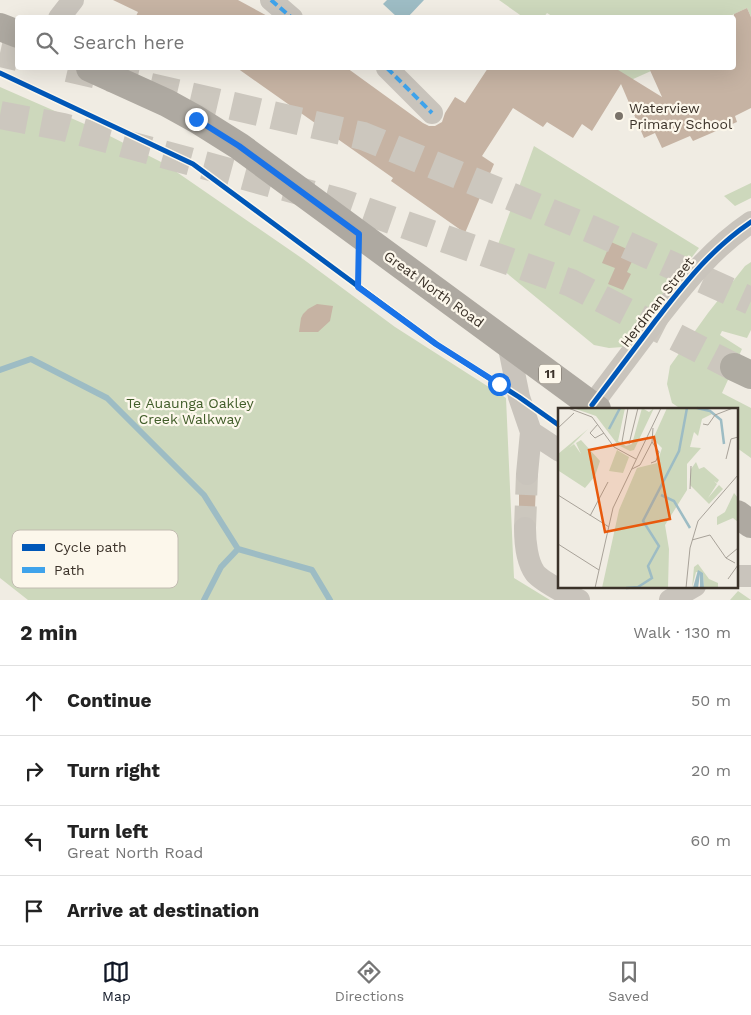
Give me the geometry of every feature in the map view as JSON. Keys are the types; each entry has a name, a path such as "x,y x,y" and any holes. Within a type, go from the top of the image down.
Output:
{"main road":[{"path":"0,27 15,33"},
{"name":"Great North Road","path":"94,70 167,103 239,146 594,407"},
{"path":"738,515 751,524"}],"street":[{"path":"61,15 73,0"},
{"path":"271,0 288,15"},
{"path":"389,70 432,113"},
{"name":"Herdman Street","path":"594,407 686,282 706,259 735,233 751,222"},
{"path":"508,343 519,397 531,432 527,474"},
{"path":"531,432 558,450"},
{"path":"525,528 525,545 536,574 571,597 579,600"},
{"path":"738,576 751,576"},
{"path":"670,600 692,588"}],"green space":[{"path":"499,0 751,0 751,17 747,8 732,15 550,15 547,13 546,15 520,15"},
{"path":"618,70 651,71 631,80"},
{"name":"Te Auaunga Oakley Creek Walkway","path":"0,87 96,129 165,164 303,259 395,327 506,398 514,578 550,600 28,600 13,588 178,588 178,530 12,530 12,587 0,578"},
{"path":"534,146 699,248 623,347 609,348 594,345 492,261"},
{"path":"751,183 751,198 735,206 724,196"},
{"path":"751,262 751,330 747,338 722,331 720,335 742,349 722,393 751,408 751,458 738,449 738,408 680,408 672,403 667,384 670,366 745,266"},
{"path":"738,591 751,600 730,600"}],"water":[{"path":"387,0 424,0 410,15 395,15 383,4"}],"building":[{"path":"113,0 238,0 266,15 136,15 138,12"},
{"path":"747,8 751,17 751,108 735,116 737,122 693,141 690,136 662,148 655,133 644,138 621,84 592,131 582,124 573,138 547,122 543,127 513,108 482,156 494,164 465,233 391,181 393,178 240,70 350,70 423,123 435,126 442,122 455,97 465,103 487,70 618,70 662,97 650,70 736,70 736,15 734,14"},
{"path":"611,242 636,253 627,272 631,274 623,290 608,284 615,268 602,263"},
{"path":"317,304 333,306 330,321 318,332 299,332 303,314"},
{"path":"536,483 535,509 519,509 519,485 526,487"}],"waterway":[{"path":"0,370 31,359 107,398 204,495 238,549 312,570 330,600"},
{"path":"204,600 221,567 238,549"}],"tunnel":[{"path":"0,53 15,56"},
{"path":"77,70 363,136 593,230 751,301"},
{"path":"0,115 63,127 340,202 571,283 734,367"},
{"path":"525,528 527,474"}],"marked path":[{"path":"271,0 288,15"},
{"path":"389,70 432,113"}],"cycle path":[{"path":"0,73 193,164 436,344 519,397 558,425"},
{"path":"592,405 688,280 711,255 751,222"}],"place":[{"name":"Waterview Primary School","path":"619,116"}],"route":[{"path":"196,119 264,163 359,234 358,287 436,344 499,384"}]}
